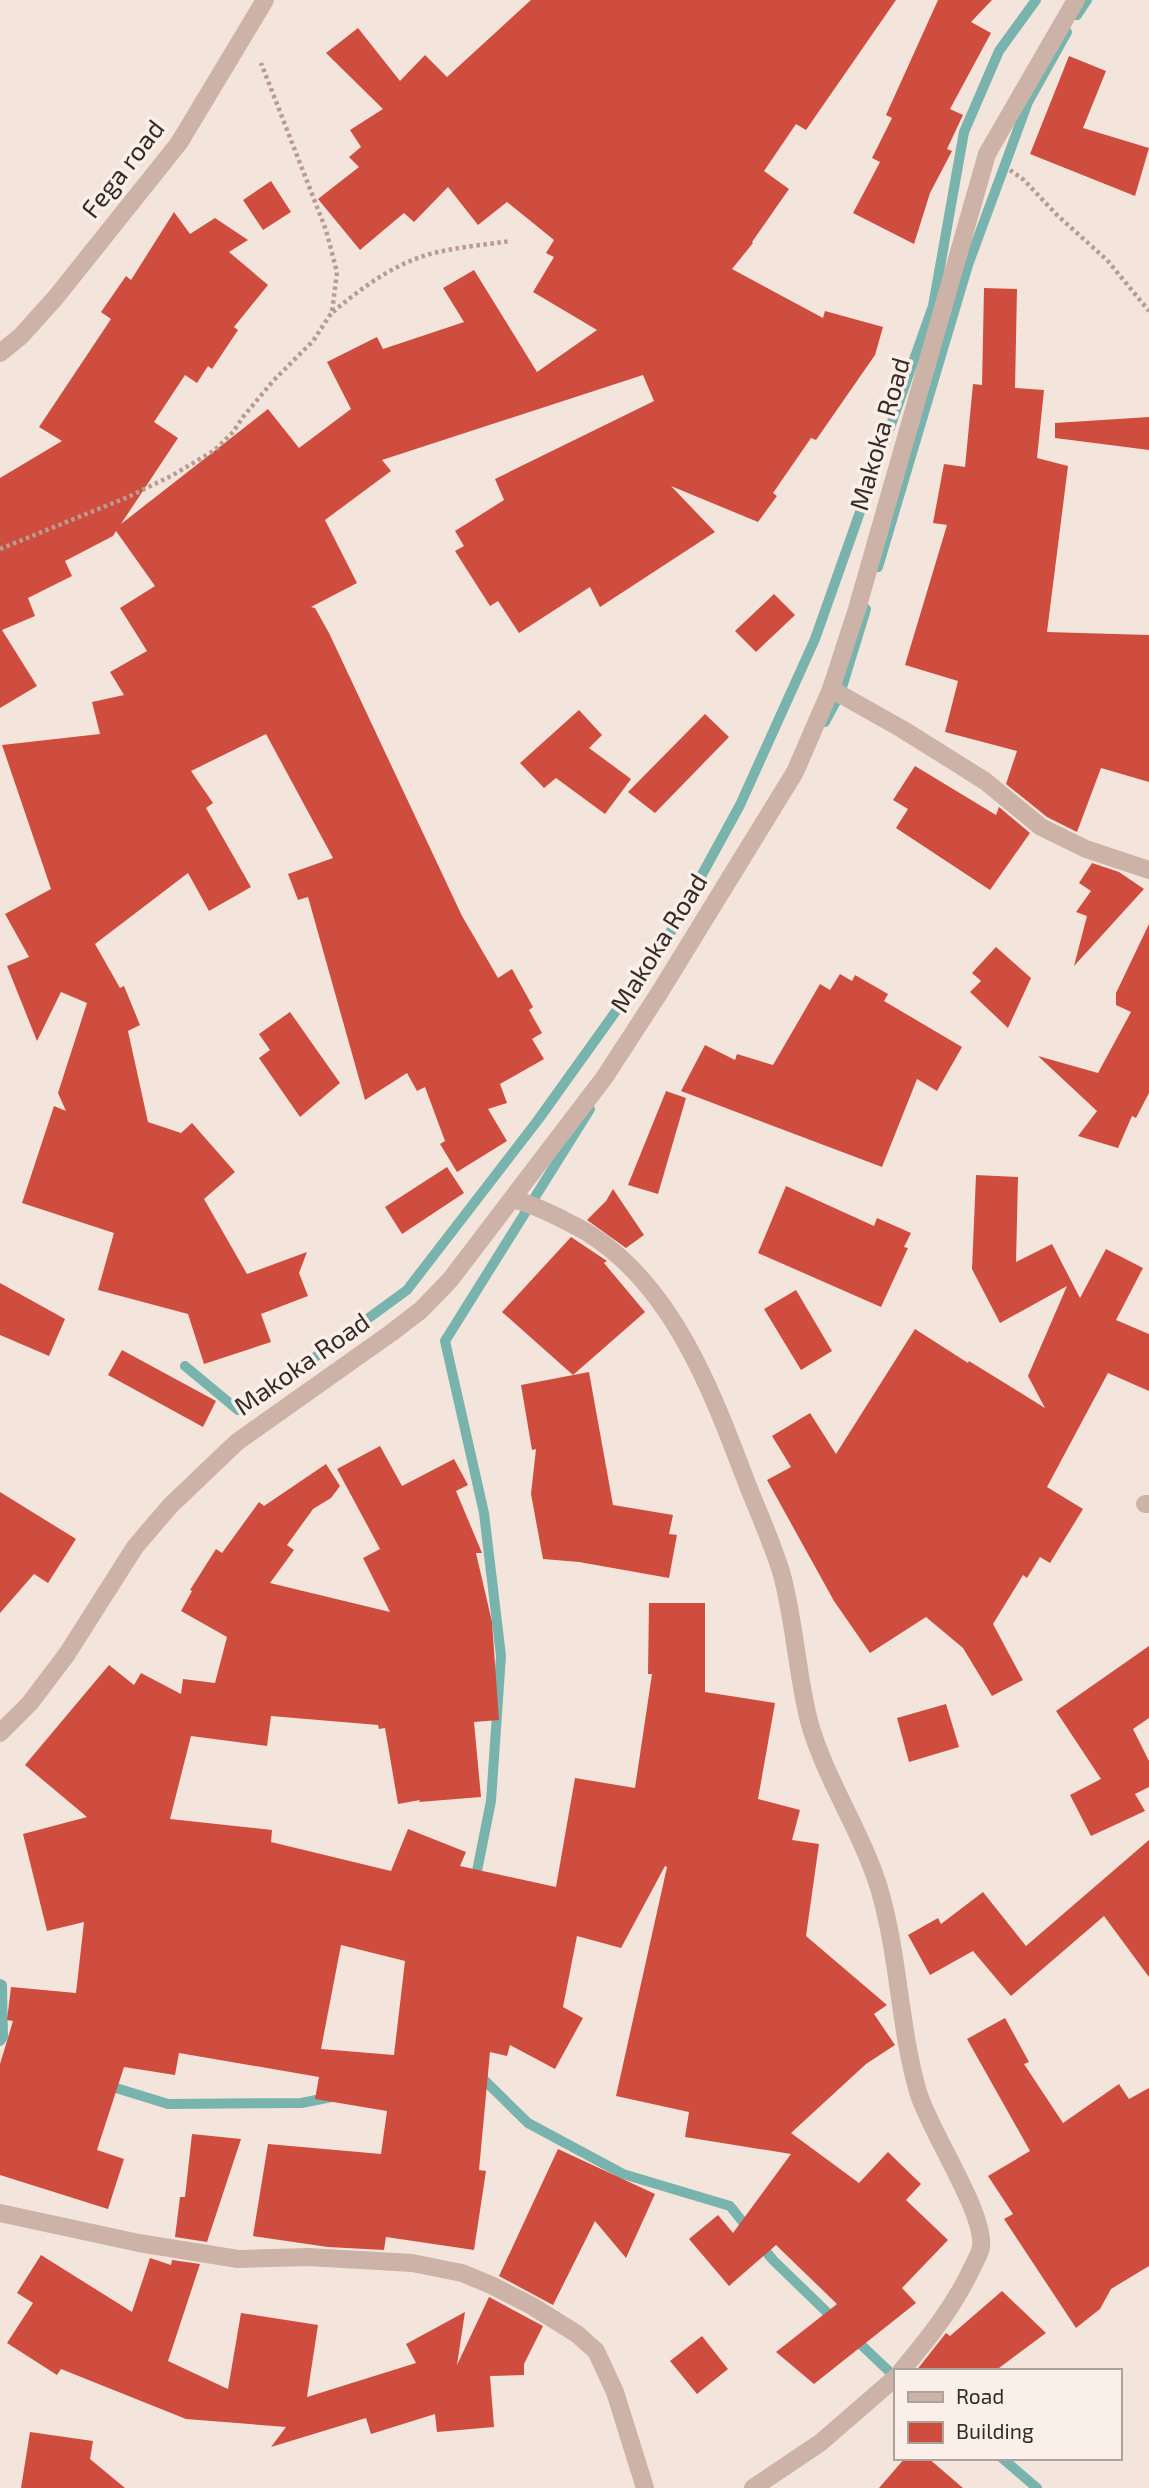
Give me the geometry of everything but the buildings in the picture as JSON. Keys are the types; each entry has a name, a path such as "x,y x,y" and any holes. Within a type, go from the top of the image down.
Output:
{"street":[{"name":"Fega road","path":"0,353 21,336 57,297 179,143 265,0"},
{"name":"Makoka Road","path":"0,1733 30,1703 67,1654 135,1547 170,1506 237,1442 421,1310 464,1262 604,1078 659,995 795,772 831,689 857,609 988,154 1076,0"},
{"path":"831,689 985,781 1041,827 1086,849 1149,870"},
{"path":"512,1199 530,1203 592,1235 626,1263 657,1299 685,1342 713,1395 781,1573 796,1634 808,1716 817,1746 857,1831 879,1888 892,1948 903,2032 919,2093 928,2120 972,2208 979,2228 981,2248 968,2278 949,2311 903,2369"},
{"path":"0,2213 139,2244 238,2259 308,2257 412,2263 462,2273 491,2285 577,2334 596,2351 615,2392 645,2488"},
{"path":"753,2488 820,2444 894,2379"}],"path":[{"path":"246,31 326,230 337,272 332,312"},
{"path":"988,154 1024,180 1057,215 1107,260 1149,311"},
{"path":"0,549 128,497 215,450 233,432 273,381 313,341 332,312 402,264 430,254 510,241"}],"waterway":[{"path":"185,1366 238,1410 407,1290 538,1120 664,944 740,805 815,639 933,306 964,132 999,51 1036,0"},
{"path":"1077,15 1087,0"},
{"path":"878,567 968,265 1028,102 1067,32"},
{"path":"825,722 840,694 866,609"},
{"path":"475,1881 491,1801 501,1656 484,1513 445,1341 590,1109"},
{"path":"0,1984 3,2037 0,2041"},
{"path":"477,2073 528,2123 623,2174 730,2206 750,2231"},
{"path":"103,2084 168,2104 301,2103 332,2097"},
{"path":"760,2244 837,2322"},
{"path":"854,2338 894,2376"},
{"path":"1004,2460 1037,2488"}]}
